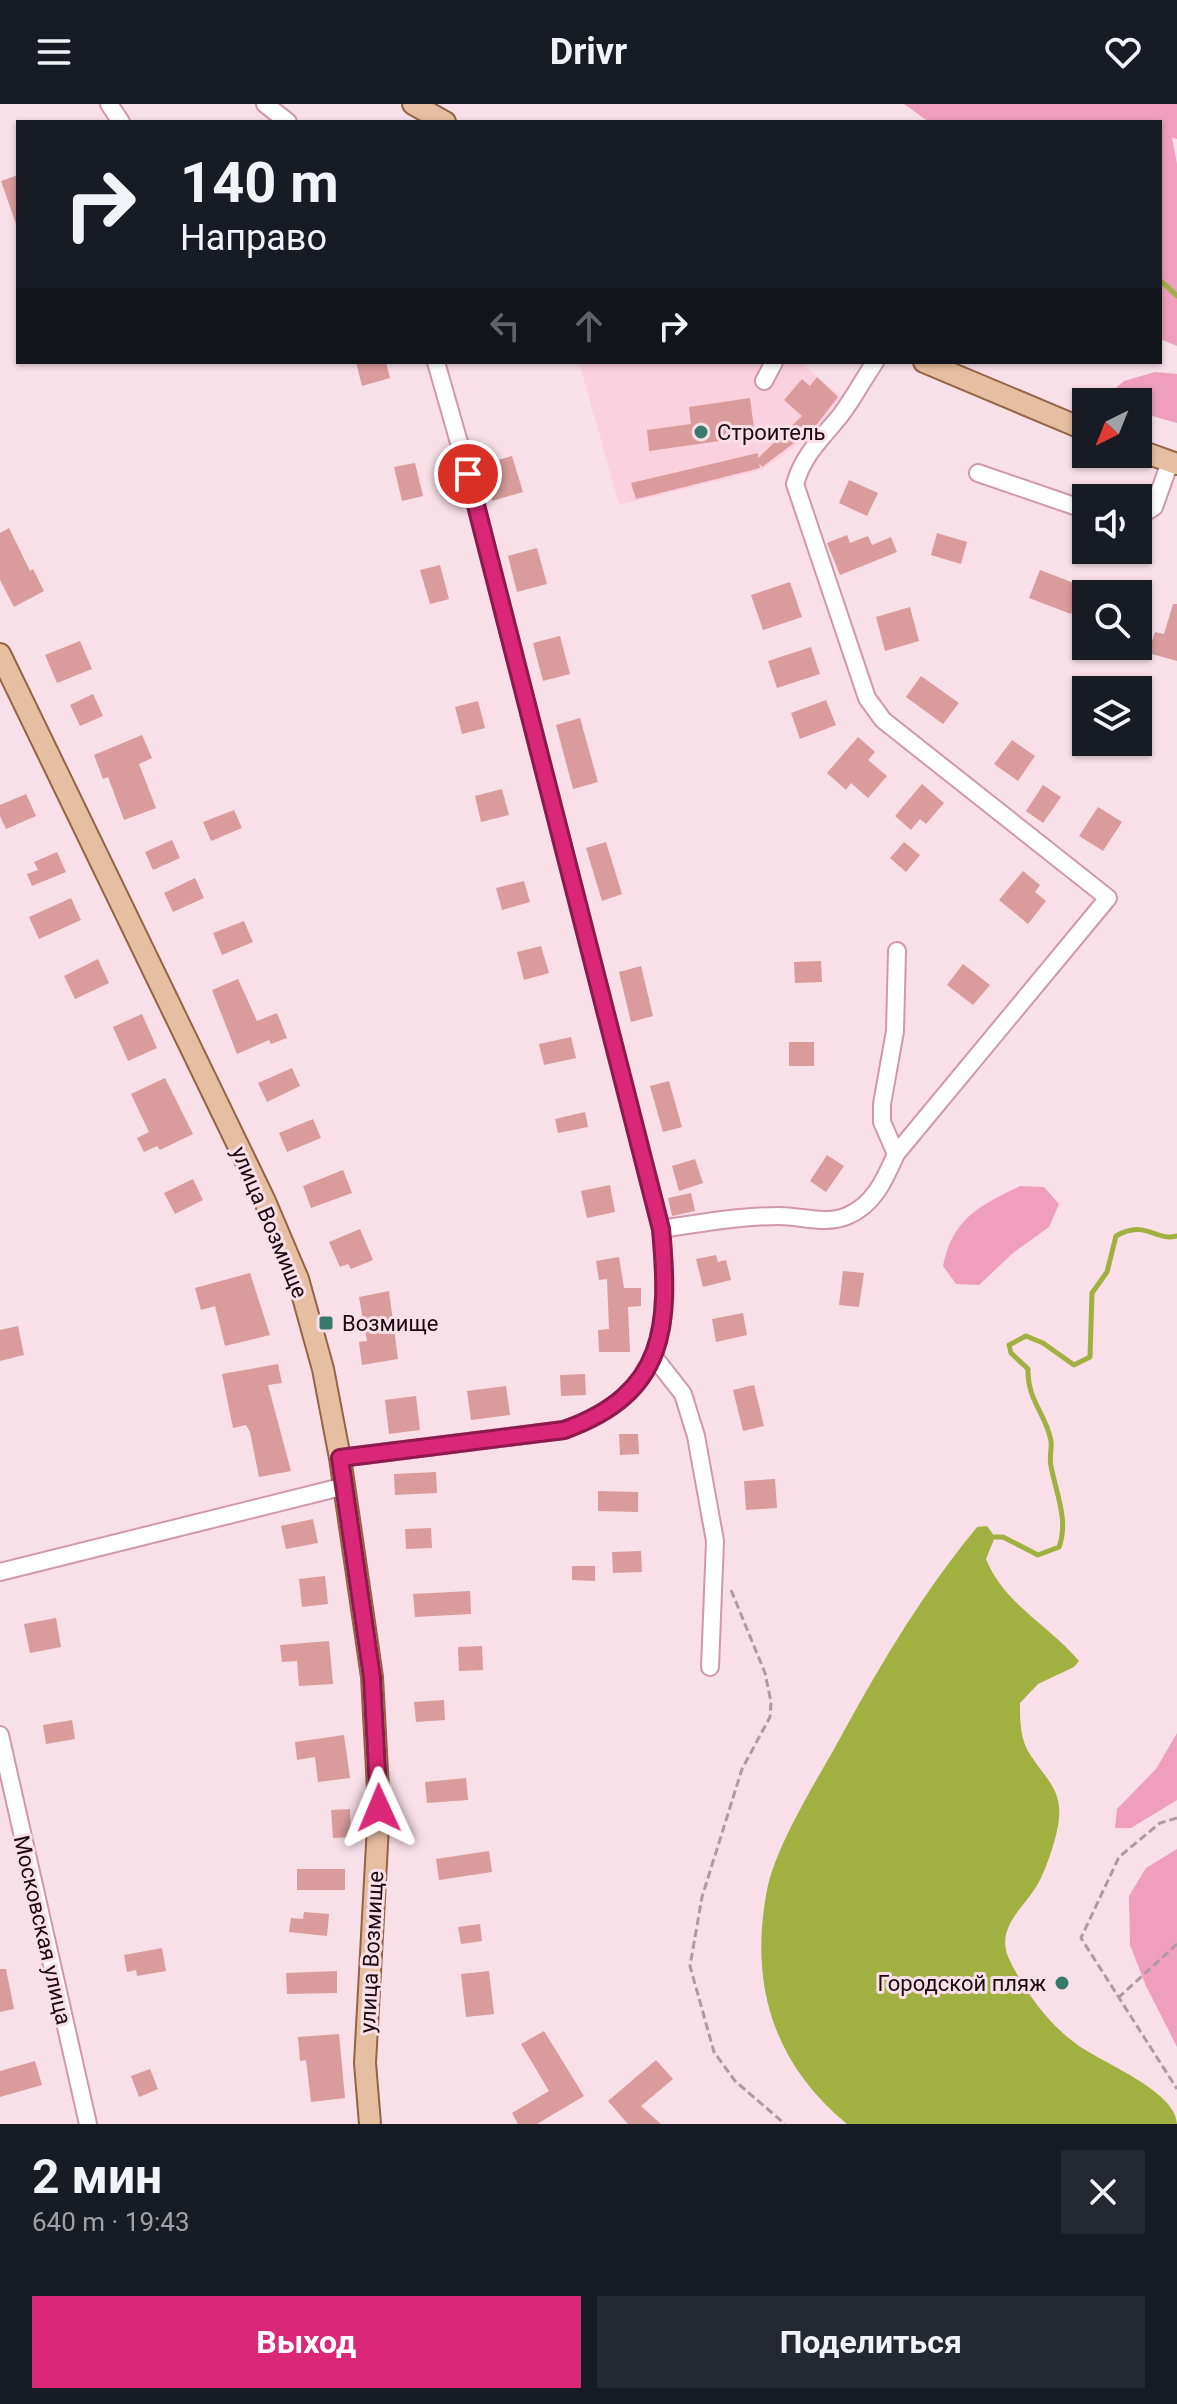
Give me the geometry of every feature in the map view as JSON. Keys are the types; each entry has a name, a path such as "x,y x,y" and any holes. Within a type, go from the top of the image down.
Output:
{"main road":[{"path":"413,104 441,120"},
{"path":"929,364 1072,424"},
{"path":"1152,455 1174,463"},
{"name":"улица Возмище","path":"0,654 264,1199 298,1279 312,1325 345,1486 372,1677 378,1752 376,1880 365,2063 370,2124"}],"street":[{"path":"265,104 285,120"},
{"path":"340,1458 564,1430 594,1419 620,1402 654,1357 665,1314 661,1229 468,474 437,364"},
{"path":"764,381 773,364"},
{"path":"661,1229 780,1216 833,1221 849,1216 869,1202 882,1186 896,1154 1108,898 883,720 867,698 795,484 811,449 842,413 874,364"},
{"path":"1152,508 1174,463"},
{"path":"978,473 1072,505"},
{"path":"896,1154 882,1122 882,1104 895,1031 897,951"},
{"path":"654,1357 683,1394 699,1451 715,1541 710,1667"},
{"path":"0,1572 345,1486"},
{"name":"Московская улица","path":"0,1735 88,2124"}],"path":[{"path":"727,1579 765,1673 771,1702 770,1717 742,1769 702,1897 690,1966 714,2052 735,2081 785,2124"},
{"path":"1177,1818 1160,1823 1119,1857 1081,1938 1177,2089"},
{"path":"1117,1999 1177,1944"}],"shaded area":[{"path":"904,104 1177,104 1177,139 1172,138 1177,164 1177,346 1162,340 1162,120 926,120"},
{"path":"580,364 802,364 841,396 814,433 762,470 619,505"},
{"path":"1155,372 1177,374 1177,423 1152,416 1152,388 1116,388 1124,381"},
{"path":"1020,1186 1044,1187 1059,1204 1049,1227 1013,1253 979,1285 956,1284 943,1266 953,1236 980,1207"},
{"path":"987,1526 995,1537 986,1559 994,1575 1015,1602 1079,1661 1074,1667 1038,1684 1020,1703 1025,1744 1057,1795 1059,1814 1046,1866 1008,1927 1006,1950 1024,1986 1055,2026 1086,2051 1151,2088 1173,2112 1177,2124 847,2124 801,2075 784,2048 772,2019 765,1989 762,1925 772,1871 789,1830 906,1626 977,1527"},
{"path":"1177,1733 1177,1800 1131,1828 1115,1828 1117,1809 1156,1769"},
{"path":"1177,1849 1177,2047 1146,1986 1130,1945 1129,1896 1146,1868"}],"building":[{"path":"16,176 16,224 1,181"},
{"path":"356,364 386,364 390,378 362,386"},
{"path":"817,377 838,397 814,428 762,467 759,463 760,468 636,499 631,483 758,453 758,458 802,416 784,400 802,379 810,386"},
{"path":"750,398 755,436 649,451 647,430 691,424 689,407"},
{"path":"512,456 523,492 492,501 482,465"},
{"path":"415,463 423,496 402,501 394,467"},
{"path":"849,480 878,493 867,516 839,503"},
{"path":"9,528 30,571 33,569 44,591 14,607 0,580 0,533"},
{"path":"937,533 967,542 961,564 931,555"},
{"path":"847,535 850,543 868,536 872,545 891,537 897,552 840,575 827,543"},
{"path":"537,548 547,584 517,592 508,556"},
{"path":"440,565 449,599 430,604 420,570"},
{"path":"1040,570 1072,582 1071,614 1029,598"},
{"path":"790,582 802,617 763,630 751,595"},
{"path":"1173,604 1177,604 1177,661 1152,654 1155,632 1164,634"},
{"path":"910,607 919,641 885,651 876,617"},
{"path":"560,636 570,674 543,681 533,643"},
{"path":"80,641 92,669 57,683 45,655"},
{"path":"811,647 820,674 777,688 768,661"},
{"path":"921,676 959,703 943,724 906,697"},
{"path":"93,694 103,716 80,726 70,705"},
{"path":"826,700 836,725 800,739 791,713"},
{"path":"478,701 485,728 462,734 455,707"},
{"path":"580,718 598,782 573,789 556,725"},
{"path":"142,735 152,758 139,764 156,808 124,820 108,777 103,779 94,755"},
{"path":"858,737 875,752 868,760 887,776 868,798 851,783 846,790 827,773"},
{"path":"1012,740 1035,756 1018,781 994,764"},
{"path":"922,784 944,803 926,824 920,819 911,830 895,816"},
{"path":"1043,785 1061,797 1043,823 1026,811"},
{"path":"502,789 509,815 481,822 475,796"},
{"path":"26,794 36,816 6,829 0,816 0,805"},
{"path":"1098,807 1122,822 1103,851 1079,836"},
{"path":"234,810 242,828 211,841 203,822"},
{"path":"172,840 180,858 153,870 145,852"},
{"path":"606,842 622,894 602,901 586,848"},
{"path":"904,842 920,855 906,872 890,858"},
{"path":"57,852 66,872 32,886 27,874 38,870 34,862"},
{"path":"1023,871 1040,885 1035,892 1046,901 1028,924 999,900"},
{"path":"195,878 204,898 173,912 164,893"},
{"path":"524,881 530,902 502,910 496,888"},
{"path":"71,898 81,920 39,939 29,917"},
{"path":"244,921 253,942 222,955 213,933"},
{"path":"541,946 549,973 524,980 517,952"},
{"path":"98,959 109,983 75,999 64,976"},
{"path":"821,961 822,982 795,983 794,962"},
{"path":"963,964 990,985 973,1005 947,985"},
{"path":"641,966 653,1016 631,1022 619,972"},
{"path":"238,979 257,1021 277,1013 287,1038 271,1044 269,1040 237,1054 212,990"},
{"path":"142,1014 157,1048 128,1061 113,1027"},
{"path":"571,1037 576,1058 544,1065 539,1044"},
{"path":"789,1042 814,1042 814,1066 789,1066"},
{"path":"292,1068 300,1086 267,1102 258,1083"},
{"path":"165,1078 193,1134 160,1150 157,1146 144,1152 137,1138 149,1132 131,1094"},
{"path":"669,1081 682,1127 663,1132 650,1086"},
{"path":"585,1112 588,1127 558,1133 555,1119"},
{"path":"313,1119 321,1138 287,1152 279,1133"},
{"path":"827,1155 844,1166 826,1192 810,1181"},
{"path":"695,1159 703,1183 679,1191 672,1166"},
{"path":"343,1170 352,1193 311,1208 303,1186"},
{"path":"193,1179 203,1200 175,1214 164,1193"},
{"path":"610,1185 615,1212 587,1218 581,1191"},
{"path":"691,1193 695,1211 672,1216 668,1198"},
{"path":"360,1229 373,1260 351,1269 348,1264 340,1267 329,1242"},
{"path":"716,1255 718,1262 726,1260 731,1280 703,1287 696,1259"},
{"path":"619,1257 624,1288 641,1288 641,1306 628,1307 630,1352 599,1352 598,1330 609,1329 607,1279 599,1280 596,1261"},
{"path":"843,1271 864,1273 859,1307 839,1305"},
{"path":"250,1273 270,1335 225,1346 215,1306 201,1310 195,1288"},
{"path":"389,1291 398,1359 362,1365 359,1342 367,1341 359,1297"},
{"path":"743,1313 747,1335 716,1342 712,1319"},
{"path":"18,1326 24,1355 0,1361 0,1330"},
{"path":"278,1364 282,1383 268,1385 291,1471 259,1477 250,1432 246,1425 233,1428 222,1374"},
{"path":"585,1374 586,1395 561,1396 560,1375"},
{"path":"754,1385 764,1426 743,1431 733,1390"},
{"path":"506,1386 510,1415 471,1420 467,1391"},
{"path":"416,1396 420,1430 389,1434 385,1400"},
{"path":"619,1434 638,1434 639,1454 620,1455"},
{"path":"436,1472 437,1493 395,1495 394,1474"},
{"path":"775,1479 777,1508 746,1510 744,1481"},
{"path":"598,1491 638,1492 638,1512 598,1511"},
{"path":"313,1519 318,1543 286,1549 281,1526"},
{"path":"431,1528 432,1548 406,1549 405,1529"},
{"path":"641,1551 642,1572 613,1573 612,1552"},
{"path":"572,1566 595,1566 595,1581 572,1580"},
{"path":"325,1576 328,1604 302,1607 299,1579"},
{"path":"470,1591 471,1614 415,1617 413,1594"},
{"path":"56,1618 61,1647 30,1653 24,1624"},
{"path":"329,1641 333,1684 299,1686 297,1661 282,1662 280,1645"},
{"path":"482,1646 483,1670 459,1671 458,1647"},
{"path":"444,1700 445,1720 416,1722 414,1702"},
{"path":"72,1720 75,1739 46,1744 43,1725"},
{"path":"344,1735 350,1778 318,1782 315,1757 297,1760 295,1742"},
{"path":"466,1778 468,1800 427,1803 425,1782"},
{"path":"350,1809 351,1837 333,1838 331,1810"},
{"path":"489,1851 492,1872 439,1880 436,1859"},
{"path":"297,1869 345,1869 345,1890 297,1890"},
{"path":"304,1912 329,1914 327,1936 289,1932 291,1918 303,1919"},
{"path":"480,1924 482,1941 461,1944 458,1927"},
{"path":"162,1948 166,1971 137,1976 136,1970 127,1972 124,1955"},
{"path":"0,1969 6,1969 14,2009 0,2012"},
{"path":"337,1971 337,1993 287,1994 286,1973"},
{"path":"489,1971 494,2014 466,2017 461,1974"},
{"path":"544,2031 584,2096 537,2124 518,2124 512,2113 549,2091 521,2044"},
{"path":"339,2034 345,2098 311,2102 306,2060 300,2061 298,2037"},
{"path":"656,2060 673,2079 641,2106 661,2124 628,2124 608,2101"},
{"path":"35,2061 42,2085 0,2097 0,2071"},
{"path":"150,2069 158,2089 139,2097 131,2076"}],"waterway":[{"path":"1162,282 1177,296"},
{"path":"995,1537 1003,1537 1038,1555 1059,1547 1063,1527 1050,1463 1049,1431 1030,1390 1028,1369 1011,1353 1009,1345 1026,1336 1043,1343 1074,1365 1090,1357 1092,1293 1107,1272 1116,1236 1135,1230 1177,1236"}],"place":[{"name":"Строитель","path":"701,432"},
{"name":"Возмище","path":"326,1323"},
{"name":"Городской пляж","path":"1062,1983"}],"route":[{"path":"379,1808 372,1677 340,1458 564,1430 594,1419 620,1402 640,1379 654,1357 665,1314 661,1229 468,474"}]}
